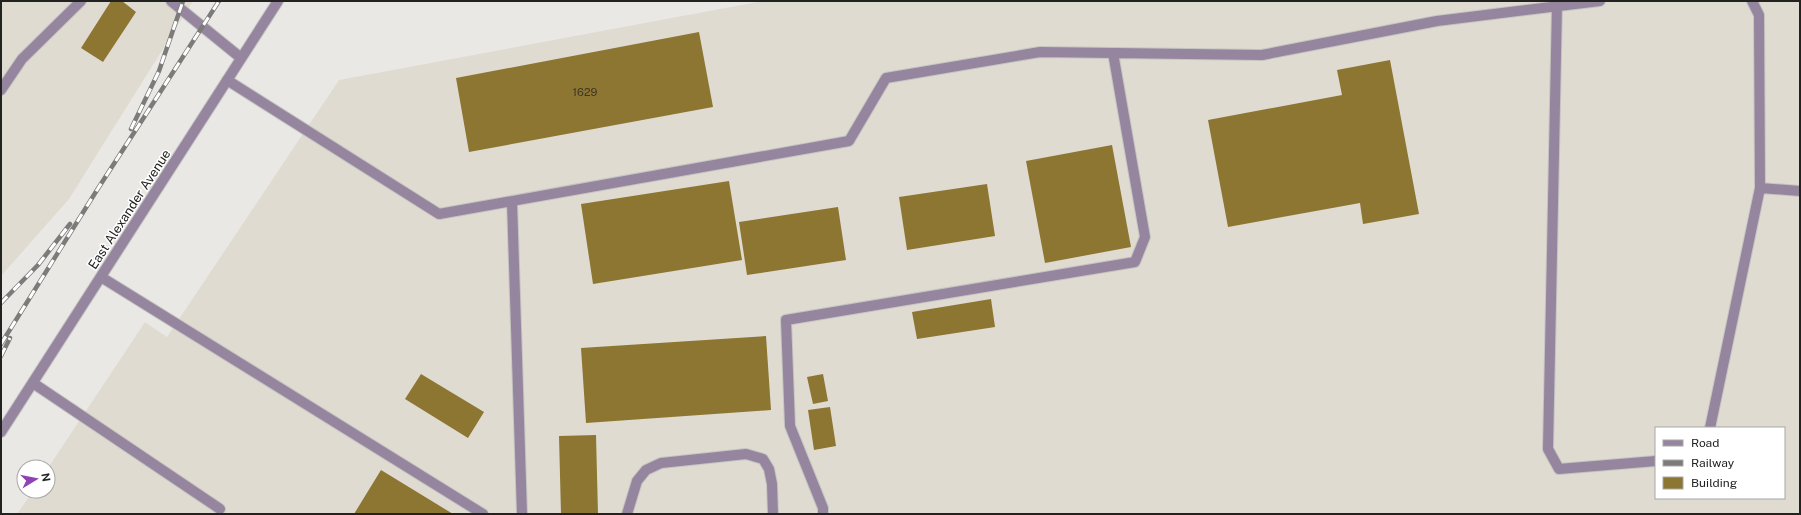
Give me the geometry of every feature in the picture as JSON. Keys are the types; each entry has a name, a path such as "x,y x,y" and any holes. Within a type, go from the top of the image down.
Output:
{"street":[{"path":"1,90 22,59 81,1"},
{"path":"171,1 241,58"},
{"name":"East Alexander Avenue","path":"1,432 278,1"},
{"path":"227,80 439,214 849,141 886,78 1040,52 1262,55 1437,21 1557,5 1600,1"},
{"path":"1710,427 1760,188 1759,15 1752,1"},
{"path":"1557,5 1548,449 1559,469 1655,461"},
{"path":"823,514 823,508 790,426 786,320 1135,262 1145,237 1114,53"},
{"path":"1760,188 1800,191"},
{"path":"512,202 515,252 522,514"},
{"path":"101,277 483,514"},
{"path":"32,383 220,509"},
{"path":"627,514 637,481 646,470 661,463 746,454 763,460 769,469 772,484 772,514"}],"shaded area":[{"path":"1,1 193,1 69,199 1,276"},
{"path":"763,1 1800,1 1800,514 17,514 27,499 56,499 56,459 54,459 145,322 167,337 339,80"}],"building":[{"path":"111,1 122,1 136,12 103,62 81,48"},
{"path":"699,32 713,107 469,152 456,78"},
{"path":"1390,60 1419,214 1363,224 1360,203 1228,227 1208,120 1342,95 1337,70"},
{"path":"1112,145 1131,247 1045,263 1026,161"},
{"path":"729,181 742,260 593,284 581,204"},
{"path":"987,184 995,236 907,250 899,197"},
{"path":"838,207 846,260 747,275 739,222"},
{"path":"991,299 995,327 917,339 912,312"},
{"path":"766,336 771,410 586,423 581,348"},
{"path":"421,374 484,412 468,438 405,399"},
{"path":"823,374 828,401 813,404 807,377"},
{"path":"830,407 836,446 814,450 808,410"},
{"path":"596,435 598,514 561,514 559,436"},
{"path":"381,470 453,514 354,514"}],"railway":[{"path":"131,129 159,71 183,1"},
{"path":"1,344 97,190 219,1"},
{"path":"1,303 38,265 70,224"},
{"path":"1,356 10,338"}]}
